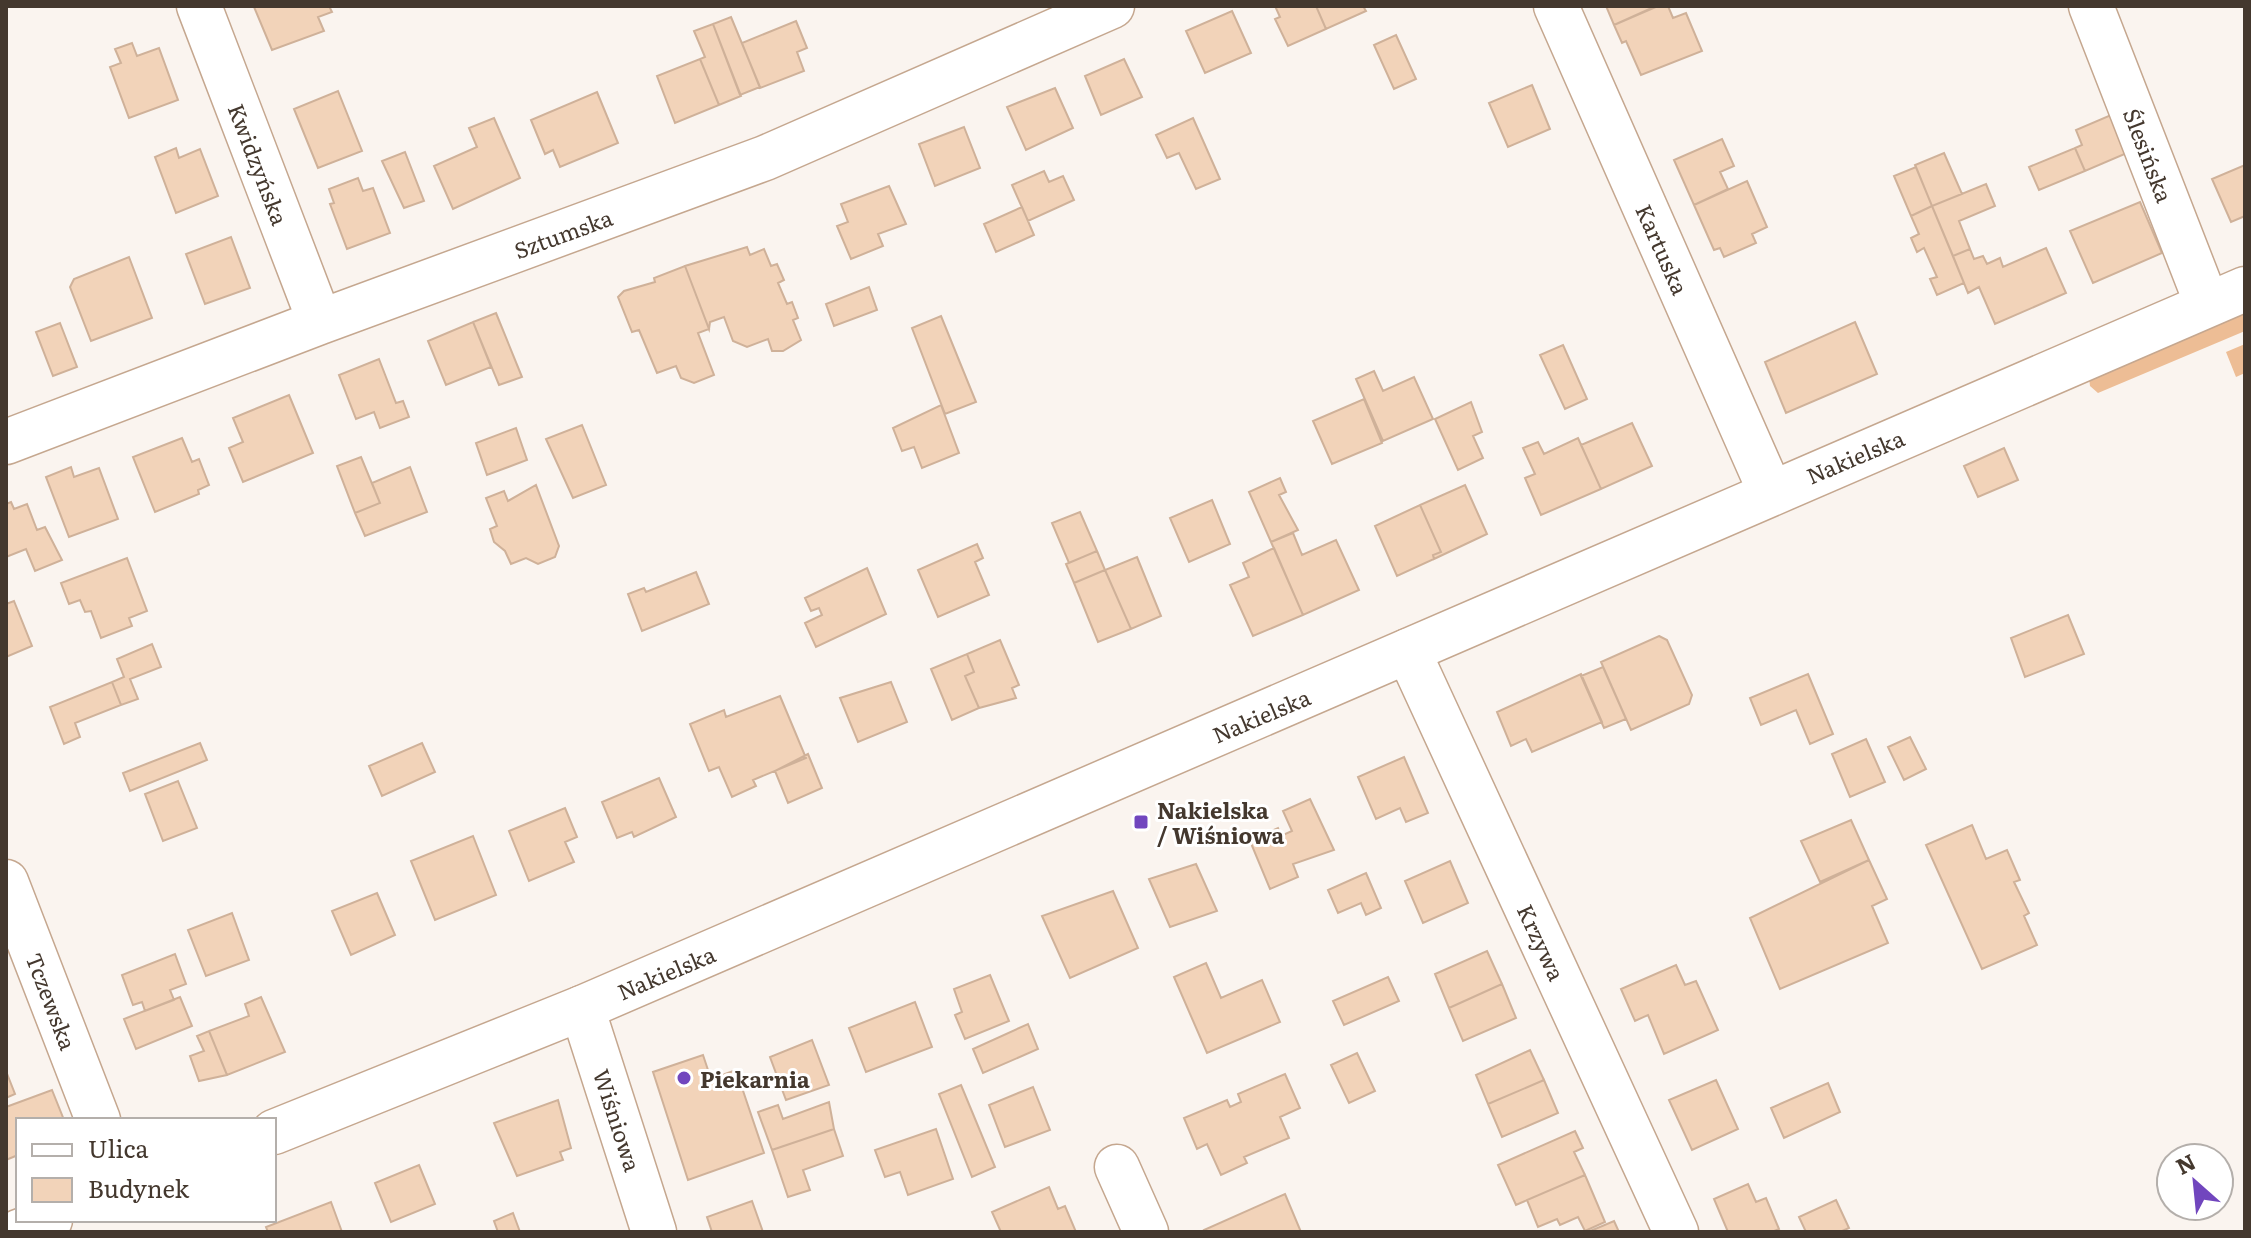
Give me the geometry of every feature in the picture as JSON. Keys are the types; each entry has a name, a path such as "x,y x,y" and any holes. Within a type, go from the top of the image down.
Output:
{"street":[{"name":"Kwidzyńska","path":"199,6 320,322"},
{"name":"Sztumska","path":"6,442 765,158 1112,6"},
{"name":"Kartuska","path":"1556,6 1771,493"},
{"name":"Ślesińska","path":"2091,6 2226,297"},
{"name":"Nakielska","path":"276,1131 582,1008 2226,297"},
{"name":"Krzywa","path":"1408,651 1676,1232"},
{"name":"Tczewska","path":"6,882 20,959 97,1118"},
{"name":"Wiśniowa","path":"582,1008 654,1232"},
{"path":"1117,1167 1146,1232"},
{"path":"18,1232 45,1222"}],"shaded area":[{"path":"2245,314 2245,331 2098,393 2090,386 2089,378"},
{"path":"2245,344 2245,373 2236,377 2226,352"}],"building":[{"path":"329,6 332,12 318,17 324,31 272,50 254,7"},
{"path":"1275,6 1316,6 1326,29 1288,46 1275,19 1280,17"},
{"path":"1316,6 1363,6 1366,11 1326,29"},
{"path":"1606,6 1654,6 1654,7 1614,25"},
{"path":"1658,6 1668,6 1673,18 1686,13 1702,51 1641,75 1626,41 1622,43 1614,25"},
{"path":"1232,11 1251,53 1205,73 1186,31"},
{"path":"731,17 760,87 740,95 713,24"},
{"path":"796,21 807,48 797,52 804,71 760,88 742,43"},
{"path":"713,24 741,96 719,105 700,59 705,57 694,31"},
{"path":"1396,35 1416,79 1394,89 1374,45"},
{"path":"132,43 137,56 159,48 178,100 129,118 110,67 121,63 115,49"},
{"path":"700,59 719,105 675,123 657,76"},
{"path":"1124,59 1142,97 1101,115 1085,76"},
{"path":"1532,85 1550,129 1508,147 1489,103"},
{"path":"1055,88 1073,128 1026,150 1007,107"},
{"path":"338,91 362,151 318,168 294,109"},
{"path":"597,92 618,143 560,167 553,150 545,154 531,120"},
{"path":"2111,115 2127,153 2085,171 2075,148 2082,145 2076,130"},
{"path":"494,118 520,178 453,209 434,166 477,147 469,128"},
{"path":"1193,118 1220,179 1196,189 1179,153 1167,158 1156,135"},
{"path":"964,127 980,168 935,186 919,144"},
{"path":"1722,139 1734,166 1720,172 1728,189 1694,205 1674,160"},
{"path":"176,148 179,158 200,149 218,196 176,213 155,157"},
{"path":"2075,148 2085,171 2039,190 2029,167"},
{"path":"405,152 424,201 404,208 382,161"},
{"path":"1944,153 1962,194 1932,206 1915,165"},
{"path":"2245,165 2245,216 2231,222 2212,179"},
{"path":"1916,167 1932,206 1911,216 1894,176"},
{"path":"1044,171 1049,182 1063,176 1074,200 1028,221 1012,185"},
{"path":"358,178 363,191 373,188 390,233 347,249 330,204 334,203 329,189"},
{"path":"1747,181 1767,227 1752,234 1756,243 1724,257 1720,248 1714,250 1694,205"},
{"path":"1986,184 1995,206 1959,221 1970,249 1953,256 1932,206"},
{"path":"889,186 906,224 878,234 883,246 851,259 837,226 848,222 841,204"},
{"path":"2140,202 2162,253 2093,283 2070,231"},
{"path":"1932,206 1964,283 1937,295 1930,279 1937,277 1924,248 1917,252 1911,238 1919,234 1911,216"},
{"path":"1022,207 1034,235 996,252 984,224"},
{"path":"231,237 250,288 205,304 186,254"},
{"path":"747,247 750,255 764,249 771,266 777,264 784,280 778,283 787,304 792,302 798,318 793,320 801,340 783,351 772,351 768,339 747,347 733,341 724,317 710,322 709,329 685,266"},
{"path":"2046,248 2066,293 1995,324 1979,287 1968,293 1953,256 1970,249 1974,259 1983,256 1987,264 2000,258 2003,267"},
{"path":"129,257 152,318 91,341 70,287 74,279"},
{"path":"685,266 709,329 698,333 714,375 694,383 681,378 676,366 657,373 639,330 632,332 618,297 624,291 655,282 654,278"},
{"path":"869,287 877,310 834,326 826,304"},
{"path":"496,313 522,377 499,385 473,322"},
{"path":"941,316 976,402 945,414 912,328"},
{"path":"473,322 491,367 446,385 428,341"},
{"path":"1855,322 1877,374 1786,413 1765,362"},
{"path":"60,323 77,367 53,376 36,332"},
{"path":"1563,345 1587,399 1565,409 1540,355"},
{"path":"379,359 396,403 403,401 409,417 380,428 374,412 356,419 339,375"},
{"path":"1374,371 1383,391 1414,377 1433,419 1383,441 1356,379"},
{"path":"289,395 313,453 243,482 229,448 243,442 233,418"},
{"path":"1364,399 1382,443 1332,464 1313,421"},
{"path":"1471,402 1482,432 1473,436 1483,458 1458,470 1435,419"},
{"path":"941,405 959,453 922,468 914,447 902,451 893,428"},
{"path":"1632,423 1652,466 1601,489 1581,445"},
{"path":"582,425 606,485 573,498 546,439"},
{"path":"516,428 527,460 487,475 476,443"},
{"path":"182,438 192,462 199,459 209,485 198,490 199,494 155,512 133,457"},
{"path":"1578,438 1601,489 1541,515 1525,478 1535,474 1523,448 1538,442 1544,454"},
{"path":"2004,448 2018,480 1978,497 1964,466"},
{"path":"361,457 380,503 355,513 337,466"},
{"path":"71,467 74,477 99,468 118,519 69,537 46,477"},
{"path":"410,467 427,512 365,536 355,513 380,503 372,483"},
{"path":"1280,478 1286,492 1279,495 1298,530 1271,542 1249,492"},
{"path":"536,485 559,546 555,557 538,564 526,558 511,564 505,551 494,542 490,529 497,526 486,498 504,491 508,501"},
{"path":"1465,485 1487,534 1434,559 1433,555 1441,552 1420,505"},
{"path":"1212,500 1230,544 1189,562 1170,518"},
{"path":"11,502 14,509 27,504 37,530 45,527 62,560 35,571 26,549 6,557 6,504"},
{"path":"1420,505 1441,552 1433,555 1434,559 1397,576 1375,526"},
{"path":"1080,512 1097,551 1069,563 1052,523"},
{"path":"1293,533 1302,555 1336,540 1359,590 1303,615 1271,542"},
{"path":"977,544 983,558 975,562 989,595 938,617 918,570"},
{"path":"1274,548 1303,615 1253,636 1230,585 1249,577 1243,563"},
{"path":"1097,551 1105,570 1074,583 1066,564"},
{"path":"1137,557 1161,616 1131,629 1105,570"},
{"path":"127,558 147,611 129,618 132,626 101,638 91,611 85,612 80,600 69,604 61,583"},
{"path":"867,568 886,614 816,647 805,623 822,615 819,608 811,611 805,598"},
{"path":"1105,570 1131,629 1098,642 1074,583"},
{"path":"696,572 709,604 642,631 628,594 644,588 646,592"},
{"path":"14,601 32,646 6,657 6,604"},
{"path":"2068,615 2084,654 2025,677 2011,638"},
{"path":"1659,636 1667,640 1692,695 1689,704 1631,730 1601,662"},
{"path":"1000,640 1019,685 1012,688 1016,698 979,708 965,676 974,672 967,654"},
{"path":"152,644 161,667 130,679 138,699 121,705 112,682 124,677 117,659"},
{"path":"967,654 974,672 965,676 979,708 952,720 931,669"},
{"path":"1603,667 1626,719 1604,728 1581,676"},
{"path":"1581,674 1602,722 1532,752 1526,739 1511,746 1497,712"},
{"path":"1808,674 1833,734 1810,744 1796,710 1761,725 1750,698"},
{"path":"112,682 121,705 75,723 80,737 64,744 50,707"},
{"path":"891,682 907,722 858,742 840,698"},
{"path":"780,696 806,758 753,780 756,786 732,797 719,767 709,771 690,724 724,710 726,717"},
{"path":"1910,737 1926,769 1904,780 1888,747"},
{"path":"1866,739 1885,782 1850,797 1832,754"},
{"path":"200,743 207,760 130,791 123,773"},
{"path":"422,743 435,772 382,796 369,766"},
{"path":"808,754 822,788 788,803 775,771"},
{"path":"1404,757 1428,813 1406,822 1400,808 1376,819 1358,777"},
{"path":"659,778 676,817 634,837 632,832 617,838 602,802"},
{"path":"178,781 197,828 163,841 145,794"},
{"path":"1310,799 1334,850 1293,864 1298,877 1270,889 1250,841 1278,828 1281,836 1292,831 1283,811"},
{"path":"565,808 577,837 565,842 574,862 529,881 509,831"},
{"path":"1851,820 1869,860 1820,882 1801,841"},
{"path":"1972,825 1986,859 2007,850 2020,880 2014,882 2029,913 2024,916 2037,945 1982,969 1926,845"},
{"path":"473,836 496,895 435,920 411,861"},
{"path":"1869,860 1887,899 1872,906 1888,943 1780,989 1750,918"},
{"path":"1450,861 1468,903 1423,923 1405,881"},
{"path":"1196,864 1217,911 1170,927 1149,879"},
{"path":"1366,873 1381,908 1366,915 1361,903 1338,913 1328,890"},
{"path":"1113,891 1138,948 1070,978 1042,916"},
{"path":"377,893 395,935 351,955 332,911"},
{"path":"232,913 249,960 206,976 188,930"},
{"path":"1487,951 1502,984 1449,1008 1435,974"},
{"path":"175,954 186,984 170,990 174,1000 145,1011 142,1002 133,1005 122,975"},
{"path":"1206,963 1221,998 1262,980 1280,1022 1207,1053 1174,977"},
{"path":"1676,965 1685,985 1696,981 1718,1030 1664,1054 1648,1015 1635,1021 1621,989"},
{"path":"990,975 1009,1021 965,1039 955,1015 962,1012 954,989"},
{"path":"1388,977 1399,1001 1344,1025 1333,1001"},
{"path":"1502,984 1516,1018 1463,1041 1449,1008"},
{"path":"180,997 192,1026 136,1049 124,1019"},
{"path":"261,997 285,1052 227,1075 209,1031 249,1016 245,1004"},
{"path":"915,1002 932,1047 866,1072 849,1028"},
{"path":"1028,1024 1038,1049 983,1073 973,1049"},
{"path":"209,1031 227,1075 199,1081 190,1056 204,1051 197,1036"},
{"path":"812,1040 829,1085 786,1100 770,1057"},
{"path":"1530,1050 1544,1080 1488,1104 1476,1075"},
{"path":"1357,1053 1375,1091 1349,1103 1331,1065"},
{"path":"703,1055 711,1079 736,1070 764,1153 688,1180 653,1072"},
{"path":"6,1071 15,1094 6,1098"},
{"path":"1285,1074 1300,1108 1280,1117 1289,1138 1244,1157 1247,1163 1221,1175 1207,1144 1197,1149 1184,1118 1227,1100 1230,1107 1241,1102 1238,1094"},
{"path":"1544,1080 1558,1113 1502,1137 1488,1104"},
{"path":"1716,1080 1738,1129 1692,1150 1669,1100"},
{"path":"1828,1083 1840,1112 1784,1138 1771,1108"},
{"path":"961,1085 995,1167 972,1177 939,1094"},
{"path":"1033,1087 1050,1130 1005,1147 989,1105"},
{"path":"52,1090 63,1118 16,1118 16,1156 6,1160 6,1107"},
{"path":"558,1100 571,1148 560,1152 563,1160 517,1176 494,1123"},
{"path":"829,1102 834,1129 772,1150 758,1112 778,1105 783,1119"},
{"path":"834,1129 843,1156 803,1170 810,1190 788,1197 772,1150"},
{"path":"936,1129 953,1179 908,1195 900,1172 885,1177 875,1150"},
{"path":"1575,1131 1583,1148 1574,1152 1585,1175 1516,1205 1498,1165"},
{"path":"419,1165 435,1204 391,1222 375,1183"},
{"path":"1585,1175 1605,1222 1585,1231 1578,1217 1560,1225 1557,1219 1538,1227 1527,1200"},
{"path":"1748,1184 1756,1202 1766,1198 1779,1229 1772,1232 1728,1232 1714,1199"},
{"path":"1049,1187 1058,1209 1065,1206 1076,1232 1001,1232 992,1212"},
{"path":"1285,1194 1301,1232 1204,1230"},
{"path":"1836,1200 1849,1228 1840,1232 1806,1232 1799,1217"},
{"path":"752,1201 763,1232 712,1232 707,1217"},
{"path":"331,1202 342,1232 268,1232 266,1227"},
{"path":"513,1213 520,1232 498,1232 494,1221"},
{"path":"1614,1221 1619,1232 1588,1232"}],"place":[{"name":"Nakielska / Wiśniowa","path":"1141,822"},
{"name":"Piekarnia","path":"684,1078"}]}
